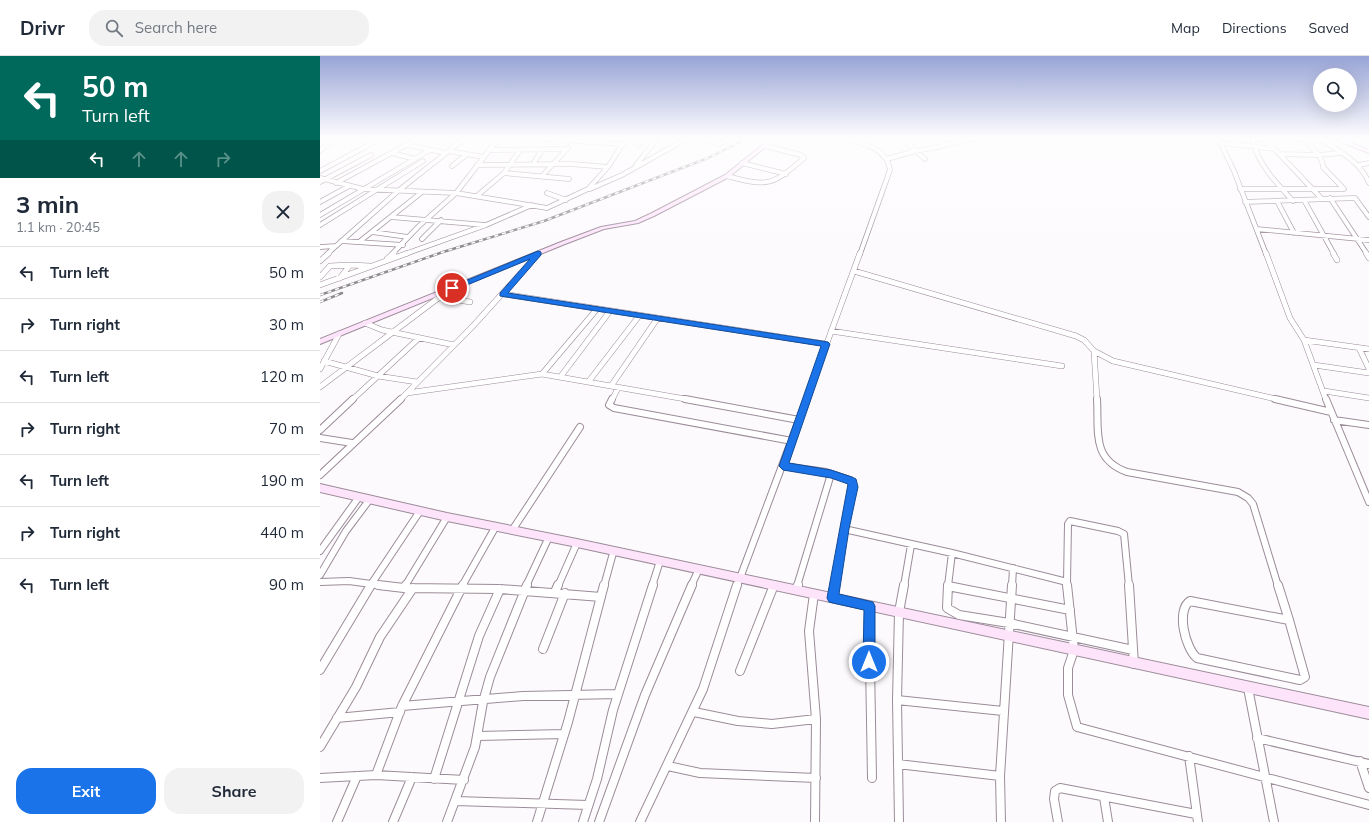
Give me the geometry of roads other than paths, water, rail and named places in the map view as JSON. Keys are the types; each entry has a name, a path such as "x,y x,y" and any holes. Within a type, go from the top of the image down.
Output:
{"street":[{"path":"320,182 334,175"},
{"path":"336,183 352,175"},
{"path":"320,215 387,175"},
{"path":"320,224 401,175"},
{"path":"320,260 398,191 419,175"},
{"path":"382,264 403,245 408,237 456,193 470,175"},
{"path":"478,195 502,175"},
{"path":"527,175 569,178"},
{"path":"588,189 601,175"},
{"path":"320,178 363,189 478,195 547,208 623,175"},
{"path":"320,342 604,228 643,220 727,176 756,184 765,184 775,181 785,175"},
{"path":"640,822 694,712 716,653 739,579 762,515 783,466 888,175"},
{"path":"1235,175 1290,318 1304,340 1334,420 1369,502"},
{"path":"1270,175 1293,201"},
{"path":"1299,175 1322,199"},
{"path":"1240,189 1283,190 1344,188 1331,175"},
{"path":"320,202 349,186"},
{"path":"359,242 422,192"},
{"path":"546,193 566,200"},
{"path":"1330,198 1369,258"},
{"path":"1245,202 1355,198 1369,217"},
{"path":"1304,200 1337,260"},
{"path":"1277,201 1294,233"},
{"path":"320,285 382,264 486,225 532,205"},
{"path":"391,217 442,220 486,225"},
{"path":"422,240 442,220"},
{"path":"1257,229 1369,240"},
{"path":"372,232 408,237"},
{"path":"341,241 403,245"},
{"path":"320,247 336,246"},
{"path":"320,475 352,443 407,393 503,294 538,254"},
{"path":"340,278 350,265"},
{"path":"320,277 330,266 376,266"},
{"path":"854,271 1061,330 1080,338 1094,352 1118,362 1331,412"},
{"path":"503,294 656,319 826,344"},
{"path":"320,387 439,298 470,302"},
{"path":"542,374 597,309"},
{"path":"561,376 610,311"},
{"path":"589,381 639,316"},
{"path":"611,386 656,319"},
{"path":"365,323 394,333 454,345"},
{"path":"831,331 1062,366"},
{"path":"320,369 339,334"},
{"path":"320,430 419,338"},
{"path":"1304,340 1369,349"},
{"path":"1359,348 1369,369"},
{"path":"1094,352 1100,449 1104,459 1113,467 1126,472 1238,492 1248,498 1253,504 1289,620 1305,672 1305,678 1300,680 1196,658 1191,654 1187,646 1183,609 1184,604 1190,601 1289,620"},
{"path":"324,361 378,376 417,382"},
{"path":"320,369 331,364"},
{"path":"1314,365 1369,373"},
{"path":"407,393 542,374 589,381 618,388 799,420"},
{"path":"618,388 609,405 614,408 792,441"},
{"path":"1324,391 1369,398"},
{"path":"1334,420 1369,425"},
{"path":"513,530 580,427"},
{"path":"320,438 352,443"},
{"path":"783,466 831,474 848,479 852,482 853,487 844,529 833,598"},
{"path":"796,590 831,474"},
{"path":"320,488 447,517 496,526 548,539 577,543 739,579 1008,635 1134,664 1369,713"},
{"path":"320,551 360,497"},
{"path":"320,575 346,532 370,499"},
{"path":"320,670 371,584 420,511"},
{"path":"404,588 447,517"},
{"path":"1134,664 1124,534 1118,531 1070,522 1068,524 1067,582 1074,650 1068,668 1068,695 1078,727 1369,806"},
{"path":"376,775 401,709 461,588 496,526"},
{"path":"844,529 952,553 1067,582"},
{"path":"447,822 464,780 478,736 483,699 497,657 548,539"},
{"path":"555,592 577,543"},
{"path":"899,822 897,700 899,612 911,545"},
{"path":"537,822 544,804 576,695 614,552"},
{"path":"952,553 946,600 947,608 951,612 959,615 1133,650"},
{"path":"583,822 618,694 660,561"},
{"path":"1001,822 1000,776 1003,711 1013,568"},
{"path":"599,822 612,790 638,712 673,625 699,570"},
{"path":"320,582 349,581 404,588 526,590 601,597"},
{"path":"740,671 774,586"},
{"path":"948,586 1070,610"},
{"path":"320,747 356,687 380,637 413,588"},
{"path":"434,779 480,636 500,589"},
{"path":"543,649 564,593"},
{"path":"814,594 809,630 816,719 815,822"},
{"path":"869,606 872,778"},
{"path":"1248,688 1264,778 1274,822"},
{"path":"337,718 483,699 618,694"},
{"path":"897,700 1003,711"},
{"path":"694,712 738,721 772,724 816,719"},
{"path":"478,736 564,734"},
{"path":"1257,738 1364,762 1369,788"},
{"path":"1058,822 1054,799 1055,791 1060,788 1197,818 1189,756"},
{"path":"898,764 1000,776"},
{"path":"668,766 700,773 768,774 816,778"},
{"path":"320,778 376,775 464,780"},
{"path":"337,822 357,776"},
{"path":"393,822 412,777"},
{"path":"1104,797 1108,822"},
{"path":"456,801 588,805"}],"railway":[{"path":"320,295 443,252 544,221 664,175"},
{"path":"320,302 342,293"}]}
